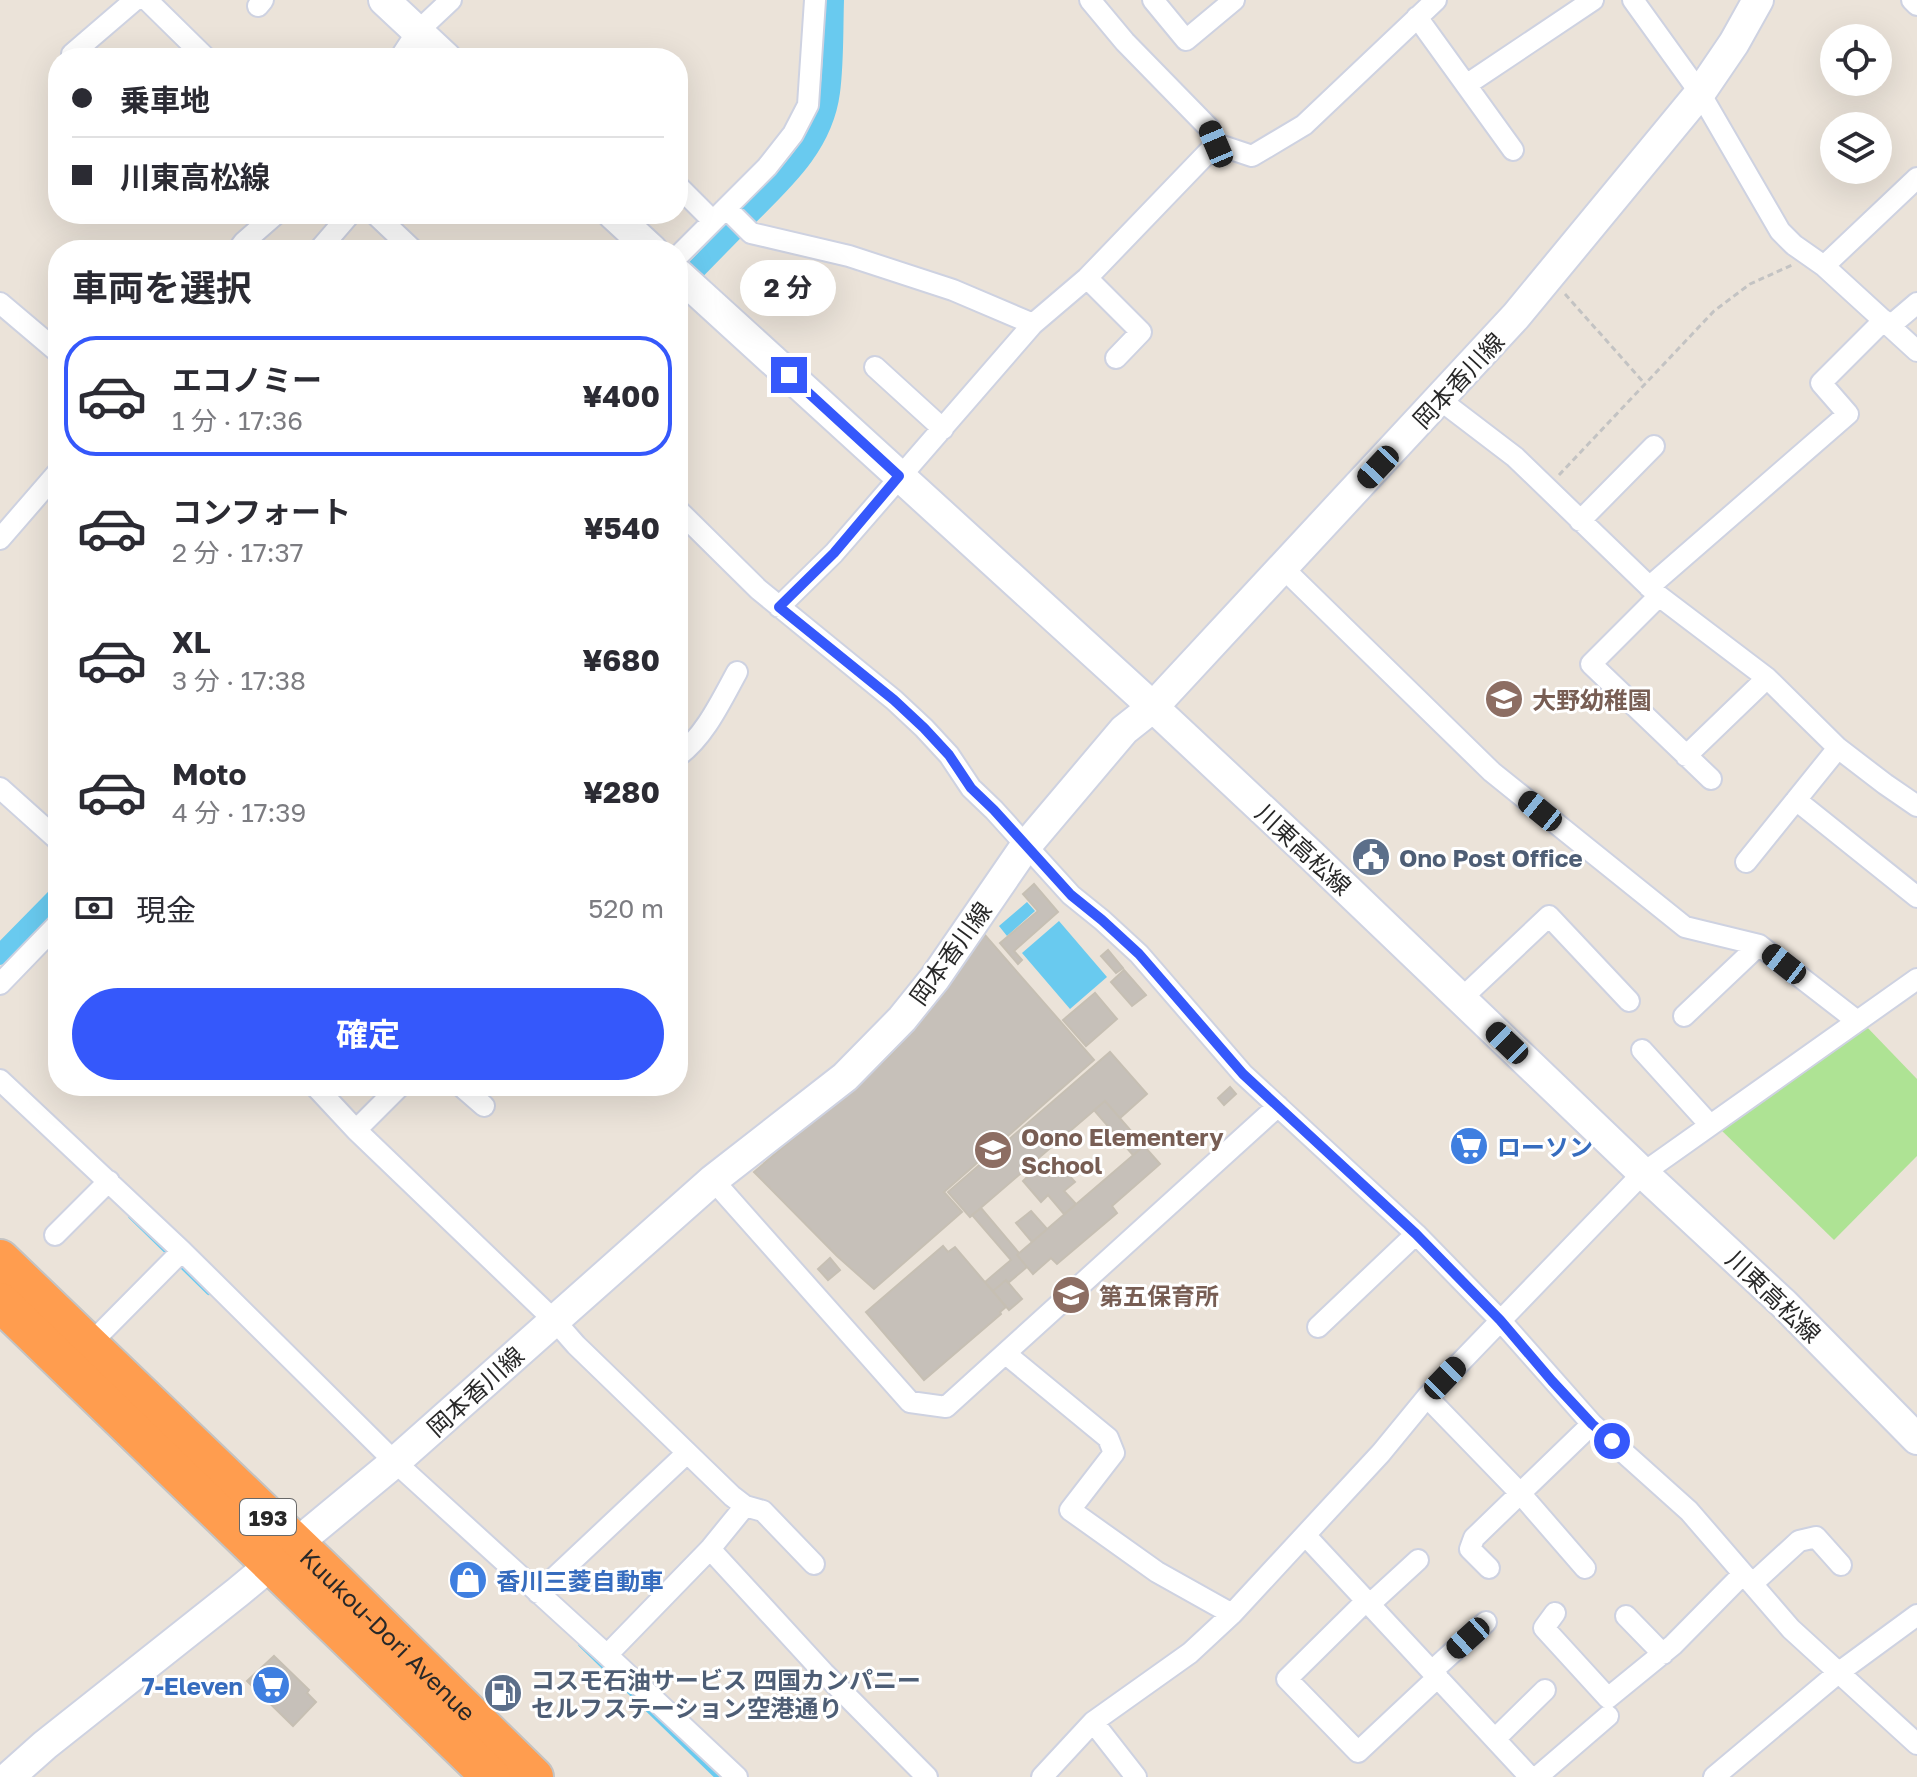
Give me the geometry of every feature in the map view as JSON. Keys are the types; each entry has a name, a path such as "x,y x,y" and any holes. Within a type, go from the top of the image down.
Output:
{"highway":[{"name":"Kuukou-Dori Avenue","path":"0,1259 89,1345 491,1777"},
{"name":"Kuukou-Dori Avenue","path":"0,1302 534,1777"}],"main road":[{"path":"384,0 435,48"},
{"name":"岡本香川線","path":"9,1777 395,1462 713,1180 845,1077 902,1019 935,978 1025,847 1124,730 1153,707 1550,276 1700,93 1758,0"},
{"path":"625,224 641,240"},
{"name":"川東高松線","path":"688,283 1153,707 1784,1304 1917,1439"}],"street":[{"path":"79,48 135,0"},
{"path":"147,0 196,48"},
{"path":"407,48 417,32 451,0"},
{"path":"688,246 767,167 793,134 808,105 815,0"},
{"path":"1090,0 1125,42 1209,128 1216,144 1252,156 1304,125 1436,0"},
{"path":"1153,0 1186,40 1234,0"},
{"path":"1466,85 1593,0"},
{"path":"1633,0 1700,93 1780,231 1917,351"},
{"path":"1912,0 1917,5"},
{"path":"1417,17 1513,150"},
{"path":"779,607 834,553 1033,324 1087,278 1216,144"},
{"path":"1816,261 1917,178"},
{"path":"688,192 751,233 849,256 953,290 1033,324"},
{"path":"246,240 265,224"},
{"path":"328,240 341,224"},
{"path":"384,224 398,240"},
{"path":"1087,278 1141,332 1116,358"},
{"path":"0,303 48,344"},
{"path":"1711,779 1591,664 1654,591 1848,414 1821,383 1887,323 1917,303"},
{"path":"875,367 943,429"},
{"path":"1439,399 1515,457 1654,591 1767,678 1838,748 1917,806"},
{"path":"1580,521 1654,446"},
{"path":"0,539 48,484"},
{"path":"688,520 758,589 924,728 949,755 971,788 1025,847 1071,895 1139,954 1243,1074 1416,1234 1500,1320 1592,1424 1689,1511 1791,1629 1917,1744"},
{"path":"1283,568 1492,772 1685,927 1759,945 1857,1021"},
{"path":"688,748 737,672"},
{"path":"1686,756 1767,678"},
{"path":"1746,862 1838,748"},
{"path":"0,788 48,831"},
{"path":"1796,800 1917,897"},
{"path":"1461,999 1549,916 1629,1001"},
{"path":"0,984 48,934"},
{"path":"1684,1016 1759,945"},
{"path":"1042,1777 1093,1722 1190,1653 1232,1614 1381,1453 1427,1397 1643,1173 1917,979"},
{"path":"1642,1050 1710,1125"},
{"path":"0,1080 395,1462 737,1777"},
{"path":"324,1096 687,1453 745,1506 763,1511 814,1564"},
{"path":"356,1130 390,1096"},
{"path":"472,1096 484,1106"},
{"path":"713,1180 910,1402 946,1407 1278,1106"},
{"path":"55,1235 108,1182"},
{"path":"1318,1327 1416,1234"},
{"path":"89,1345 181,1252"},
{"path":"1006,1354 1108,1438 1114,1453 1070,1510 1157,1572 1232,1614"},
{"path":"1427,1397 1520,1493 1585,1568"},
{"path":"1489,1568 1470,1549 1474,1538 1592,1424"},
{"path":"538,1593 687,1453"},
{"path":"607,1655 710,1549 745,1506"},
{"path":"1306,1536 1530,1777"},
{"path":"1555,1613 1544,1628 1608,1698 1747,1579 1799,1541 1816,1537 1841,1565"},
{"path":"710,1549 920,1775"},
{"path":"1418,1560 1368,1602 1287,1679 1358,1752 1486,1622"},
{"path":"1714,1777 1838,1673 1917,1615"},
{"path":"1626,1616 1663,1654"},
{"path":"1495,1739 1545,1690"},
{"path":"1537,1777 1608,1716"},
{"path":"1093,1722 1136,1777"}],"path":[{"path":"1546,488 1714,311 1750,284 1790,267 1816,261"},
{"path":"1550,276 1645,384"}],"green space":[{"path":"1864,1024 1917,1079 1917,1156 1834,1240 1717,1126"}],"water":[{"path":"1027,902 1035,911 1007,936 999,926"},
{"path":"1059,921 1107,977 1070,1009 1022,953"}],"building":[{"path":"1034,884 1058,912 1014,951 1022,960 1018,964 1000,943 1038,911 1023,894"},
{"path":"984,934 1094,1060 944,1192 962,1212 874,1289 754,1172 890,1056 932,1006"},
{"path":"1108,950 1123,968 1116,973 1101,956"},
{"path":"1124,970 1146,995 1132,1006 1111,982"},
{"path":"1095,993 1117,1019 1086,1046 1063,1020"},
{"path":"1110,1052 1147,1094 1120,1118 1105,1101 970,1217 948,1192"},
{"path":"1230,1087 1236,1094 1224,1105 1218,1098"},
{"path":"1105,1101 1144,1146 1133,1155 1094,1110"},
{"path":"1144,1146 1160,1164 1112,1206 1117,1213 1057,1264 1051,1258 1033,1274 1017,1255"},
{"path":"1054,1159 1075,1182 1064,1191 1076,1204 1064,1214 1048,1195 1041,1202 1023,1181 1030,1174 1026,1169 1037,1160 1044,1167"},
{"path":"981,1208 1027,1267 993,1291 985,1282 1011,1260 972,1215"},
{"path":"1031,1211 1047,1229 1032,1242 1016,1223"},
{"path":"943,1246 948,1252 955,1247 1006,1307 924,1380 866,1312"},
{"path":"830,1258 840,1270 828,1280 818,1269"},
{"path":"1006,1280 1022,1299 1009,1310 993,1291"},
{"path":"274,1656 309,1690 307,1693 316,1702 293,1726 247,1681"}],"waterway":[{"path":"688,278 787,176 819,129 830,92 834,0"},
{"path":"0,955 48,906"},
{"path":"131,1216 209,1292"},
{"path":"581,1644 718,1777"}],"place":[{"name":"大野幼稚園","path":"1504,699"},
{"name":"Ono Post Office","path":"1371,857"},
{"name":"ローソン","path":"1469,1146"},
{"name":"Oono Elementery School","path":"993,1150"},
{"name":"第五保育所","path":"1071,1295"},
{"name":"香川三菱自動車","path":"468,1580"},
{"name":"7-Eleven","path":"271,1685"},
{"name":"コスモ石油サービス 四国カンパニー セルフステーション空港通り","path":"503,1693"}],"route":[{"path":"789,375 899,476 834,553 779,607 924,728 949,755 971,788 1025,847 1071,895 1139,954 1243,1074 1416,1234 1500,1320 1592,1424 1612,1441"}]}
